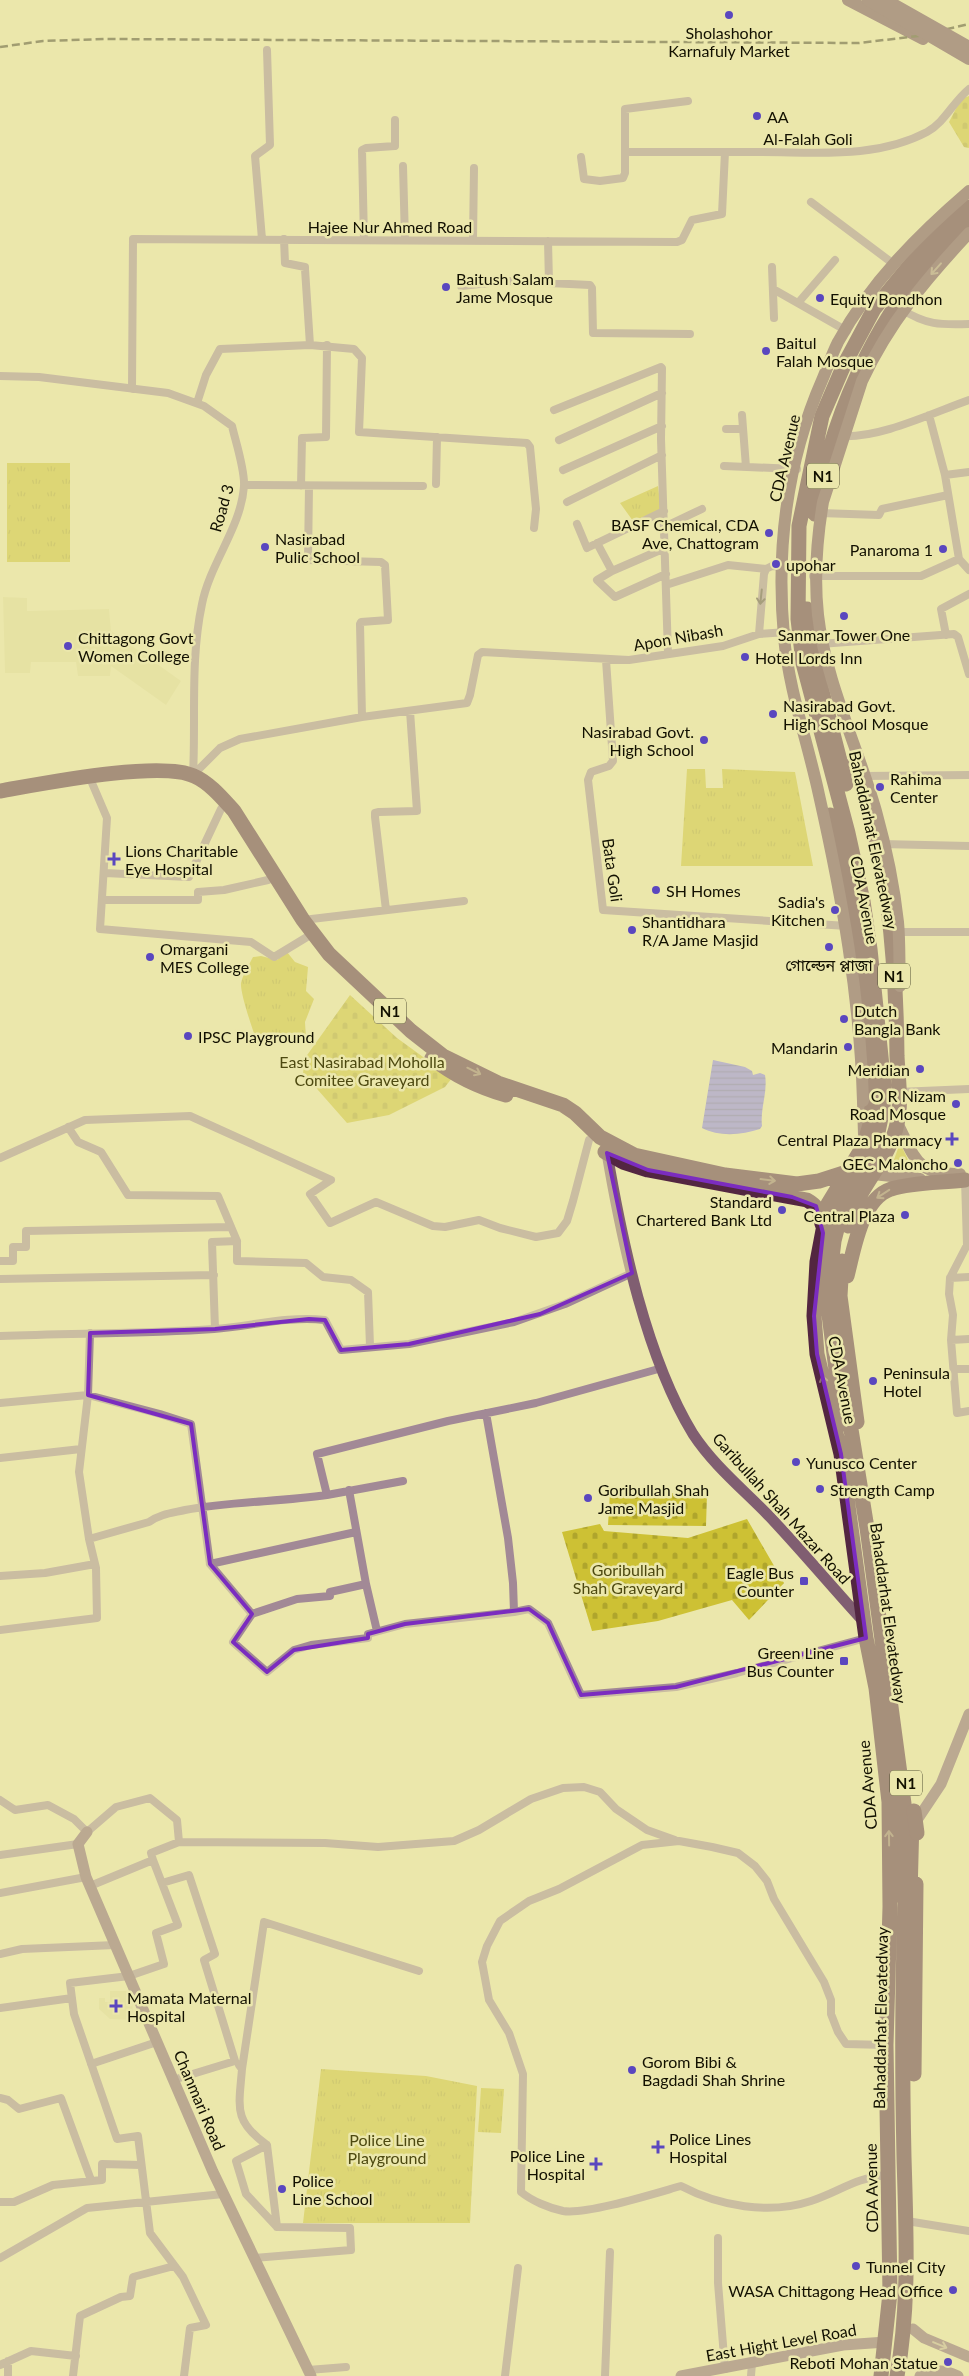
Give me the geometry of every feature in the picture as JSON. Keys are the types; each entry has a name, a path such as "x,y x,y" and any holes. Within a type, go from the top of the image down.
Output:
{"highway":[{"name":"CDA Avenue","path":"881,2376 890,2293 886,2045 890,1908 889,1802 876,1688 866,1638 841,1454 817,1354 814,1316 817,1262 828,1204 864,1145 870,1121 873,1089 854,927 827,803 802,708 790,631 786,567 790,496 813,408 848,331 895,265 969,192"},
{"name":"Bahaddarhat Elevatedway","path":"890,2376 895,2337 899,2271 896,2162 897,1996 901,1836 860,1524 835,1377 827,1299 834,1241 844,1202 878,1136 883,1108 884,1086 877,1007 864,911 848,833 803,663 798,619 797,575 799,526 808,473 822,416 844,365 874,309 924,248 969,207"},
{"name":"Bahaddarhat Elevatedway","path":"898,2376 903,2342 907,2272 903,1977 908,1840 834,1301 838,1246 848,1207 885,1138 891,1109 891,1087 873,906 847,789 816,668 805,581 808,534 829,423 850,370 880,316 928,252 969,215"},
{"name":"CDA Avenue","path":"914,1823 881,1616 868,1502 840,1296 841,1264 849,1221 858,1196 889,1147 898,1123 897,1031 891,932 877,844 859,776 818,644 811,576 815,512 830,444 866,354 927,262 969,223"},
{"path":"0,791 143,772 178,772 194,775"},
{"name":"N1","path":"194,775 220,796 234,811 307,937 326,961 427,1054 450,1072 483,1088 539,1105 561,1115 606,1153 623,1162 648,1170 807,1200 816,1206 820,1212 823,1233"},
{"name":"N1","path":"0,797 92,783 141,779 178,780 196,786 222,809 268,880 300,922 329,954 411,1031 443,1056 498,1083 563,1105 575,1113 600,1137 634,1155 716,1173 797,1184 818,1182 847,1172"},
{"path":"840,1296 857,1236 869,1208 876,1198 890,1189 968,1179"},
{"path":"877,1528 914,1823 913,2222 916,2295 913,2329 905,2376"},
{"path":"906,2236 913,2200"}],"main road":[{"path":"848,0 969,64"},
{"path":"868,0 969,59"},
{"path":"886,0 969,46"},
{"path":"896,0 969,42"},
{"path":"864,1145 862,1044 845,914 819,792 794,691 784,638 783,530 787,498 809,410 838,343 892,265 943,214 969,192"},
{"path":"897,1031 900,1012 898,924 890,873 873,803 825,652 818,615 817,560 820,522 823,502 862,381 871,362 918,289 969,233"},
{"path":"898,1123 916,1160 925,1169 968,1179"},
{"path":"873,1174 896,1178 968,1179"}],"street":[{"path":"262,239 255,156 270,145 267,50"},
{"name":"Al-Falah Goli","path":"625,152 858,152 899,143 928,131 944,119 956,100 969,89"},
{"path":"581,157 584,179 600,181 625,177 625,109 688,102"},
{"path":"364,240 362,150 366,148 395,146 395,120"},
{"name":"Hajee Nur Ahmed Road","path":"132,389 133,238 677,242 682,240 692,220 722,214 725,152"},
{"path":"403,166 405,240"},
{"path":"473,240 474,168"},
{"path":"811,202 895,265"},
{"path":"284,239 286,264 305,267 310,345"},
{"path":"548,241 549,283"},
{"path":"798,303 835,260"},
{"path":"772,266 774,318"},
{"path":"461,286 508,281 592,286 592,331 595,334 690,334"},
{"path":"773,288 848,331"},
{"path":"897,307 926,322 938,325 969,324"},
{"path":"197,403 206,375 220,349 310,345 328,345 354,349 362,358 360,432 529,445 536,509 534,528"},
{"path":"328,345 326,437 302,438 308,560 381,562 385,565 388,620 361,622 360,624 362,718"},
{"path":"554,410 661,366 662,368 662,455 668,654"},
{"name":"Road 3","path":"0,376 39,378 168,393 204,406 232,426 244,485 237,515 210,573 201,605 194,684 194,775"},
{"path":"559,440 662,394"},
{"path":"834,435 858,437 929,416 969,400"},
{"path":"742,415 746,467"},
{"path":"929,416 945,475 959,560 969,570"},
{"path":"563,470 662,426"},
{"path":"726,430 743,429"},
{"path":"436,484 437,437"},
{"path":"567,502 662,455"},
{"path":"724,466 797,469"},
{"path":"945,475 969,472"},
{"path":"244,485 423,486"},
{"path":"815,512 880,515 882,509 948,495"},
{"path":"664,527 702,509"},
{"path":"577,524 586,547 597,544 664,511"},
{"path":"597,544 612,571"},
{"path":"665,548 612,571 597,580 615,597 666,574"},
{"path":"811,576 921,576 959,560"},
{"path":"666,585 728,565 766,569 772,566 786,567"},
{"path":"759,634 762,590 766,569"},
{"path":"950,634 941,609 969,594"},
{"name":"Apon Nibash","path":"410,711 467,703 478,655 482,652 629,660 723,646 759,634 790,631"},
{"path":"818,644 950,634 958,637 969,674"},
{"name":"Bata Goli","path":"606,660 613,760 609,766 591,772 588,780 603,910 854,927"},
{"path":"194,775 220,748 240,739 410,711 417,810 379,812 376,813 375,817 386,910"},
{"path":"859,776 969,775"},
{"path":"92,783 107,818 100,929 251,942 274,957 307,937"},
{"path":"104,874 188,877 222,809"},
{"path":"877,844 969,846"},
{"path":"103,900 198,900 198,892 224,890 268,880"},
{"path":"300,922 464,901"},
{"path":"891,932 969,932"},
{"path":"898,1092 969,1089"},
{"path":"0,1158 88,1120 190,1116 331,1180 310,1194 330,1223 376,1202 433,1226 445,1227 479,1220 536,1238 558,1234 566,1221 589,1140"},
{"path":"68,1128 78,1142 101,1152 128,1196 218,1196 236,1242 237,1261 306,1263 323,1277 351,1280 368,1292 370,1346"},
{"name":"Garibullah Shah Mazar Road","path":"606,1153 620,1225 632,1273 662,1368 681,1412 704,1448 864,1622"},
{"path":"968,1179 967,1244 950,1278 949,1294 953,1316 951,1340 958,1413 969,1411"},
{"path":"0,1261 13,1261 13,1247 26,1246 26,1231 231,1227"},
{"path":"215,1329 212,1242 236,1242"},
{"path":"0,1336 215,1329 285,1319 325,1320 341,1350 409,1344 514,1322 565,1304 632,1273"},
{"path":"0,1280 214,1275"},
{"path":"950,1278 969,1277"},
{"path":"0,1630 97,1618 95,1564 89,1539 79,1472 88,1395 90,1333"},
{"path":"951,1340 969,1338"},
{"path":"327,1495 317,1454 486,1413 536,1403 662,1368"},
{"path":"954,1369 969,1369"},
{"path":"0,1403 88,1395 191,1424 210,1564 252,1614"},
{"path":"486,1413 508,1538 514,1583 514,1612"},
{"path":"0,1458 81,1449"},
{"path":"89,1539 149,1522 157,1516 202,1507 235,1502 297,1499 403,1481"},
{"path":"348,1490 377,1631"},
{"path":"210,1564 356,1532"},
{"path":"0,1576 44,1573 95,1564"},
{"path":"366,1584 330,1592 330,1596 297,1599 252,1614 233,1642 267,1672 294,1650 312,1645 368,1638 368,1634 377,1631 432,1620 528,1609 548,1623 581,1695 676,1687 737,1673 866,1638"},
{"path":"914,1823 942,1784 969,1717"},
{"path":"184,2376 190,2328 206,2325 183,2277 150,2233 138,2136 118,2138 74,2014 70,1983 129,1976 164,1964 156,1934 178,1926 151,1853 179,1842 325,1843 378,1847 454,1841 479,1830 531,1799 563,1788 584,1787 600,1792 616,1809 647,1830 679,1841 738,1853 755,1866 767,1881 774,1898 824,1982 832,2000 830,2014 846,2044 886,2045"},
{"path":"0,1855 78,1844 87,1832 116,1807 150,1798 177,1820 179,1842"},
{"path":"0,1800 15,1810 48,1805 74,1819 87,1832"},
{"path":"679,1841 642,1844 560,1889 529,1901 500,1921 487,1946 482,1962 489,2000 509,2033 523,2074 520,2192 529,2199 564,2211 613,2204 681,2186 700,2196 760,2209 786,2208 811,2201 870,2176 887,2175"},
{"name":"Chanmari Road","path":"78,1844 88,1881 173,2080 223,2194 310,2373"},
{"path":"0,1893 88,1881 153,1860"},
{"path":"162,1884 189,1875 216,1954 204,1960 235,2061 242,2068"},
{"path":"268,2145 250,2133 239,2110 242,2068 264,1922 419,1971"},
{"path":"0,1954 22,1949 115,1945"},
{"path":"0,2008 72,1998"},
{"path":"91,2064 157,2042"},
{"path":"173,2080 235,2061"},
{"path":"0,2098 8,2100 19,2109 61,2098 91,2180"},
{"path":"254,2258 351,2250 350,2228 277,2227 246,2194 236,2161 268,2145"},
{"path":"268,2145 277,2227"},
{"path":"0,2202 14,2202 54,2185 102,2180 102,2164 141,2165"},
{"path":"0,2258 87,2208 223,2194"},
{"path":"913,2222 969,2231"},
{"path":"718,2238 718,2283 724,2369"},
{"path":"604,2376 610,2252"},
{"path":"72,2376 80,2316 121,2297 130,2296 133,2277 174,2266"},
{"path":"505,2376 518,2268"},
{"path":"913,2329 924,2338 969,2357"},
{"name":"East Hight Level Road","path":"687,2375 843,2345 886,2342"},
{"path":"0,2365 32,2351 76,2356"},
{"path":"8,2361 8,2376"},
{"path":"751,2376 752,2363"},
{"path":"310,2373 346,2367"},
{"path":"920,2376 933,2370 947,2371 958,2376"}],"highlighted area":[{"path":"607,1153 648,1170 792,1197 816,1206 823,1233 814,1316 817,1354 841,1454 866,1638 676,1687 581,1695 548,1623 529,1609 405,1624 368,1634 368,1638 294,1650 267,1672 233,1642 252,1614 210,1564 191,1424 88,1395 90,1333 215,1329 309,1319 325,1320 341,1350 409,1344 540,1314 632,1273"}],"shaded area":[{"name":"Chittagong Govt Women College","path":"3,597 27,598 27,611 109,609 111,631 181,681 166,705 111,666 110,676 78,676 76,662 31,662 30,673 5,673"},
{"path":"713,1060 745,1067 752,1071 753,1075 760,1073 765,1075 766,1088 762,1126 760,1129 746,1133 723,1134 702,1128"},
{"name":"Mamata Maternal Hospital","path":"110,1991 132,1991 133,2020 110,2019 99,2009 99,1998 105,1998 105,2002 110,2002"}],"green space":[{"path":"969,96 969,148 964,147 949,122 961,99"},
{"path":"7,463 70,463 70,562 7,562"},
{"path":"658,486 661,510 633,521 620,503"},
{"path":"687,769 705,769 706,788 723,788 722,769 795,772 813,866 681,866"},
{"path":"287,952 295,962 308,967 306,991 314,999 305,1022 306,1039 255,1036 242,994 241,983 243,976 253,957 261,956 277,960"},
{"name":"East Nasirabad Moholla Comitee Graveyard","path":"350,995 397,1038 452,1078 445,1087 389,1115 347,1123 303,1073 305,1058"},
{"path":"900,1143 911,1166 892,1165"},
{"path":"610,1492 707,1494 706,1526 608,1525"},
{"name":"Goribullah Shah Graveyard","path":"747,1519 784,1583 749,1620 732,1600 658,1621 592,1631 562,1532 600,1524 604,1531 688,1538"},
{"name":"Police Line Playground","path":"321,2069 426,2076 477,2086 470,2223 303,2223"},
{"path":"481,2088 504,2089 501,2133 478,2132"}],"railway":[{"path":"0,47 43,41 105,39 859,43 918,36 969,24"}],"place":[{"name":"Sholashohor Karnafuly Market","path":"729,15"},
{"name":"AA","path":"757,116"},
{"name":"Baitush Salam Jame Mosque","path":"446,287"},
{"name":"Equity Bondhon","path":"820,298"},
{"name":"Baitul Falah Mosque","path":"766,351"},
{"name":"BASF Chemical, CDA Ave, Chattogram","path":"769,533"},
{"name":"Nasirabad Pulic School","path":"265,547"},
{"name":"Panaroma 1","path":"943,549"},
{"name":"upohar","path":"776,564"},
{"name":"Sanmar Tower One","path":"844,616"},
{"name":"Chittagong Govt Women College","path":"68,646"},
{"name":"Hotel Lords Inn","path":"745,657"},
{"name":"Nasirabad Govt. High School Mosque","path":"773,714"},
{"name":"Nasirabad Govt. High School","path":"704,740"},
{"name":"Rahima Center","path":"880,787"},
{"name":"Lions Charitable Eye Hospital","path":"114,859"},
{"name":"SH Homes","path":"656,890"},
{"name":"Sadia's Kitchen","path":"835,910"},
{"name":"Shantidhara R/A Jame Masjid","path":"632,930"},
{"name":"গোল্ডেন প্লাজা","path":"829,947"},
{"name":"Omargani MES College","path":"150,957"},
{"name":"Dutch Bangla Bank","path":"844,1019"},
{"name":"IPSC Playground","path":"188,1036"},
{"name":"Mandarin","path":"848,1047"},
{"name":"Meridian","path":"920,1069"},
{"name":"O R Nizam Road Mosque","path":"956,1104"},
{"name":"Central Plaza Pharmacy","path":"952,1139"},
{"name":"GEC Maloncho","path":"958,1163"},
{"name":"Standard Chartered Bank Ltd","path":"782,1210"},
{"name":"Central Plaza","path":"905,1215"},
{"name":"Peninsula Hotel","path":"873,1381"},
{"name":"Yunusco Center","path":"796,1462"},
{"name":"Strength Camp","path":"820,1489"},
{"name":"Goribullah Shah Jame Masjid","path":"588,1498"},
{"name":"Eagle Bus Counter","path":"804,1581"},
{"name":"Green Line Bus Counter","path":"844,1661"},
{"name":"Mamata Maternal Hospital","path":"116,2006"},
{"name":"Gorom Bibi & Bagdadi Shah Shrine","path":"632,2070"},
{"name":"Police Lines Hospital","path":"658,2147"},
{"name":"Police Line Hospital","path":"596,2164"},
{"name":"Police Line School","path":"282,2189"},
{"name":"Tunnel City","path":"856,2266"},
{"name":"WASA Chittagong Head Office","path":"953,2290"},
{"name":"Reboti Mohan Statue","path":"948,2362"}]}
